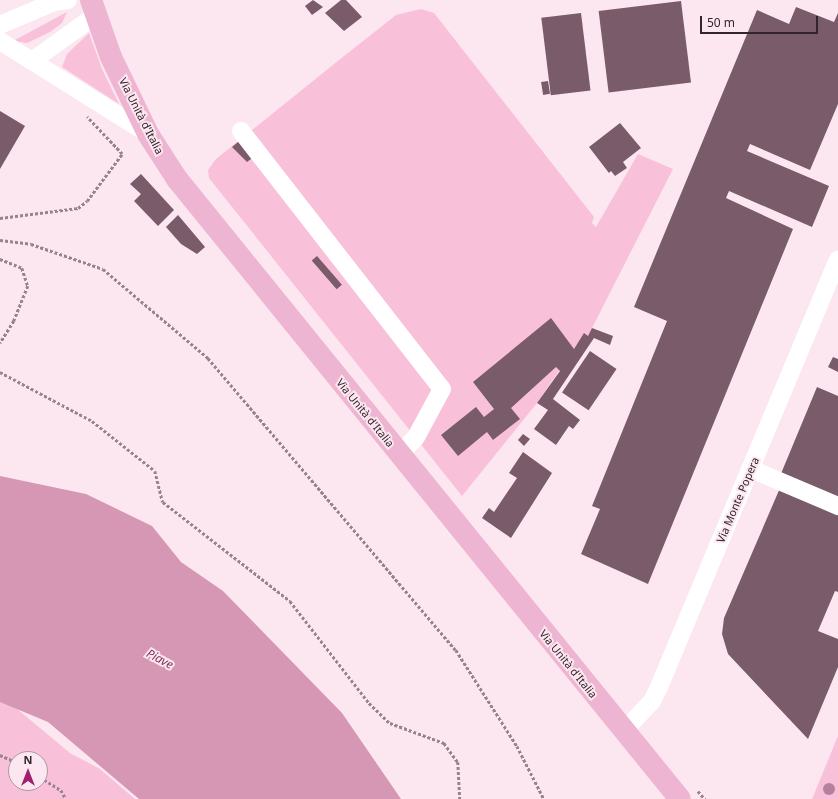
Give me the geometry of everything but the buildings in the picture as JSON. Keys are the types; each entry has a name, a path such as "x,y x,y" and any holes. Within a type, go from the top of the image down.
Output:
{"main road":[{"name":"Via Unità d'Italia","path":"94,7 114,62 148,134 181,184 624,732 686,792"}],"street":[{"path":"0,25 34,6 68,0"},
{"path":"32,61 94,7"},
{"path":"0,41 148,134"},
{"path":"241,131 442,389 416,437 399,455"},
{"name":"Via Monte Popera","path":"624,732 652,701 657,692 838,260"},
{"path":"751,469 838,506"}],"path":[{"path":"0,218 78,208 87,200 122,154 84,114"},
{"path":"0,240 31,244 103,269 208,358 456,650 517,746 544,799"},
{"path":"0,259 22,268 28,286 14,321 0,343"},
{"path":"0,372 92,421 155,471 163,502 290,600 369,704 390,723 444,743 458,762 460,799"},
{"path":"48,781 61,790 66,799"},
{"path":"686,792 705,799"}],"shaded area":[{"path":"421,9 434,13 594,217 592,223 596,227 638,154 673,169 588,336 584,334 537,403 462,496 209,178 208,170 216,159 396,15"},
{"path":"67,12 62,23 50,32 27,43 13,41"},
{"path":"89,33 102,69 119,104 62,67 67,54"},
{"path":"0,701 16,708 70,753 100,769 135,799 0,799"},
{"path":"838,736 838,799 812,799"}],"water":[{"name":"Piave","path":"0,476 86,494 152,526 181,562 223,591 342,713 401,799 139,799 48,722 0,702"}]}
